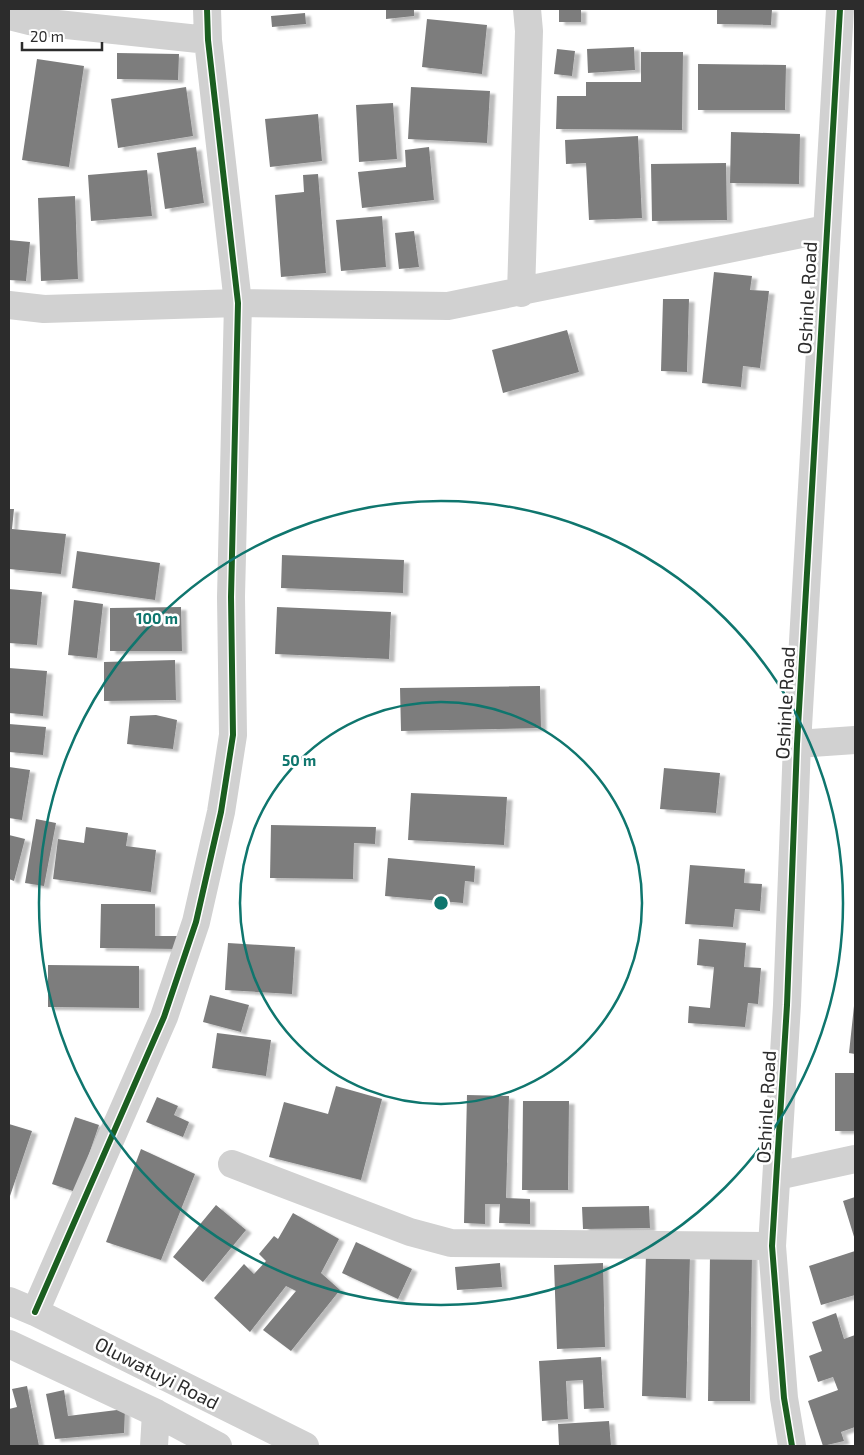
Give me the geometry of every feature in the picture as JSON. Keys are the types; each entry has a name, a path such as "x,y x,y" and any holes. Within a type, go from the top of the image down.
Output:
{"street":[{"path":"36,1312 164,1017 196,922 221,812 233,735 231,597 238,303 208,40 207,9"},
{"path":"521,293 529,31 527,9"},
{"name":"Oshinle Road","path":"784,1398 772,1246 777,1176 797,744 840,9"},
{"path":"9,16 29,21 208,40"},
{"path":"9,305 44,310 238,303 448,306 521,293 675,258 826,229"},
{"path":"797,744 855,740"},
{"path":"777,1176 855,1159"},
{"path":"232,1164 410,1232 451,1244 772,1246"},
{"name":"Oluwatuyi Road","path":"9,1301 36,1312 305,1446"},
{"name":"Oluwatuyi Road","path":"9,1344 156,1413 218,1446"},
{"path":"772,1446 784,1398"},
{"path":"784,1398 792,1446"},
{"path":"154,1446 156,1413"}],"building":[{"path":"386,9 414,9 414,16 386,19"},
{"path":"559,9 581,9 581,22 559,22"},
{"path":"717,9 772,9 771,25 717,24"},
{"path":"305,13 306,24 272,27 271,16"},
{"path":"427,19 487,25 482,74 422,67"},
{"path":"634,47 635,70 588,73 587,49"},
{"path":"557,49 575,51 572,76 554,74"},
{"path":"641,52 683,52 682,130 556,129 557,96 586,96 586,82 641,82"},
{"path":"117,53 179,54 178,80 117,79"},
{"path":"37,59 84,66 69,167 22,160"},
{"path":"698,64 786,65 785,110 698,110"},
{"path":"186,87 193,136 118,148 111,99"},
{"path":"411,87 490,91 487,143 408,139"},
{"path":"393,103 397,159 359,162 356,105"},
{"path":"318,114 322,161 270,167 265,119"},
{"path":"731,132 800,134 799,184 730,183"},
{"path":"638,136 642,218 589,220 586,163 566,164 565,140"},
{"path":"196,147 204,203 165,209 157,153"},
{"path":"429,147 434,200 362,208 358,172 406,167 405,150"},
{"path":"726,163 727,220 652,221 651,164"},
{"path":"147,170 152,216 91,221 88,175"},
{"path":"318,174 326,273 281,277 275,195 304,192 303,175"},
{"path":"75,196 78,279 41,281 38,198"},
{"path":"382,216 386,267 341,271 336,220"},
{"path":"414,231 419,267 399,269 395,233"},
{"path":"9,240 30,242 26,281 9,280"},
{"path":"714,272 752,276 750,290 769,291 760,368 743,366 741,387 702,383"},
{"path":"663,299 689,299 687,372 661,371"},
{"path":"567,330 579,372 503,393 492,350"},
{"path":"9,509 14,509 12,529 66,534 61,574 9,569"},
{"path":"77,551 160,563 155,600 72,588"},
{"path":"282,555 404,560 403,593 281,588"},
{"path":"9,589 42,592 37,645 9,643"},
{"path":"74,600 103,604 97,658 68,655"},
{"path":"181,607 182,651 110,651 110,608"},
{"path":"277,607 391,612 389,659 275,654"},
{"path":"175,660 176,700 104,701 104,662"},
{"path":"9,668 47,671 43,716 9,713"},
{"path":"540,686 541,728 401,731 400,688"},
{"path":"156,715 177,720 173,749 127,744 130,716"},
{"path":"9,724 46,727 43,755 9,752"},
{"path":"9,767 30,770 22,820 9,818"},
{"path":"664,768 720,773 716,813 660,809"},
{"path":"411,793 507,797 504,845 408,840"},
{"path":"36,819 56,823 44,886 25,883"},
{"path":"271,825 376,827 375,844 354,843 353,879 270,878"},
{"path":"86,827 128,833 126,846 156,850 151,892 53,879 58,839 84,843"},
{"path":"9,835 25,839 14,881 9,879"},
{"path":"388,858 475,866 474,882 465,881 463,903 385,896"},
{"path":"690,865 745,869 744,883 762,884 760,911 735,909 733,927 685,924"},
{"path":"101,904 155,904 155,936 178,936 178,949 100,948"},
{"path":"699,939 746,943 744,967 761,968 758,1004 748,1003 745,1027 688,1023 689,1006 710,1008 714,967 697,965"},
{"path":"228,943 295,947 292,994 225,990"},
{"path":"48,965 139,966 139,1008 48,1007"},
{"path":"210,995 249,1005 241,1032 203,1022"},
{"path":"855,1006 855,1054 849,1053"},
{"path":"217,1033 271,1040 266,1076 212,1068"},
{"path":"835,1073 855,1073 855,1131 835,1131"},
{"path":"336,1086 382,1099 361,1180 269,1157 284,1102 328,1114"},
{"path":"467,1095 509,1096 506,1198 530,1199 530,1224 499,1223 500,1204 485,1204 485,1224 464,1223"},
{"path":"157,1097 178,1106 174,1115 189,1122 183,1137 146,1122"},
{"path":"523,1101 569,1101 568,1190 522,1190"},
{"path":"75,1117 99,1125 76,1192 52,1184"},
{"path":"9,1124 32,1131 10,1196 9,1195"},
{"path":"141,1149 195,1174 161,1260 106,1242"},
{"path":"855,1197 855,1240 843,1201"},
{"path":"216,1205 246,1230 203,1282 173,1257"},
{"path":"649,1206 650,1228 583,1229 582,1207"},
{"path":"293,1213 339,1239 321,1273 340,1290 291,1351 263,1330 296,1291 286,1286 250,1332 214,1298 244,1264 254,1274 266,1261 259,1254 274,1236 278,1239"},
{"path":"356,1242 412,1269 398,1299 342,1273"},
{"path":"855,1251 855,1295 821,1305 809,1266"},
{"path":"646,1254 690,1256 686,1398 642,1396"},
{"path":"710,1255 752,1255 750,1401 708,1401"},
{"path":"500,1263 502,1287 457,1290 455,1267"},
{"path":"603,1263 605,1347 557,1349 554,1265"},
{"path":"836,1313 844,1339 855,1335 855,1427 841,1432 844,1441 823,1446 808,1401 838,1390 833,1377 818,1382 809,1356 822,1351 812,1322"},
{"path":"601,1357 604,1408 584,1409 583,1380 566,1381 568,1419 542,1421 539,1361"},
{"path":"27,1386 39,1446 9,1446 9,1409 17,1407 12,1389"},
{"path":"64,1390 68,1416 125,1409 124,1433 55,1439 46,1394"},
{"path":"609,1421 611,1446 559,1446 558,1424"}],"cycle path":[{"path":"35,1312 164,1017 196,922 221,812 233,735 231,597 238,303 208,40 207,9"},
{"path":"792,1446 784,1398 772,1246 787,1005 797,744 840,9"}]}
